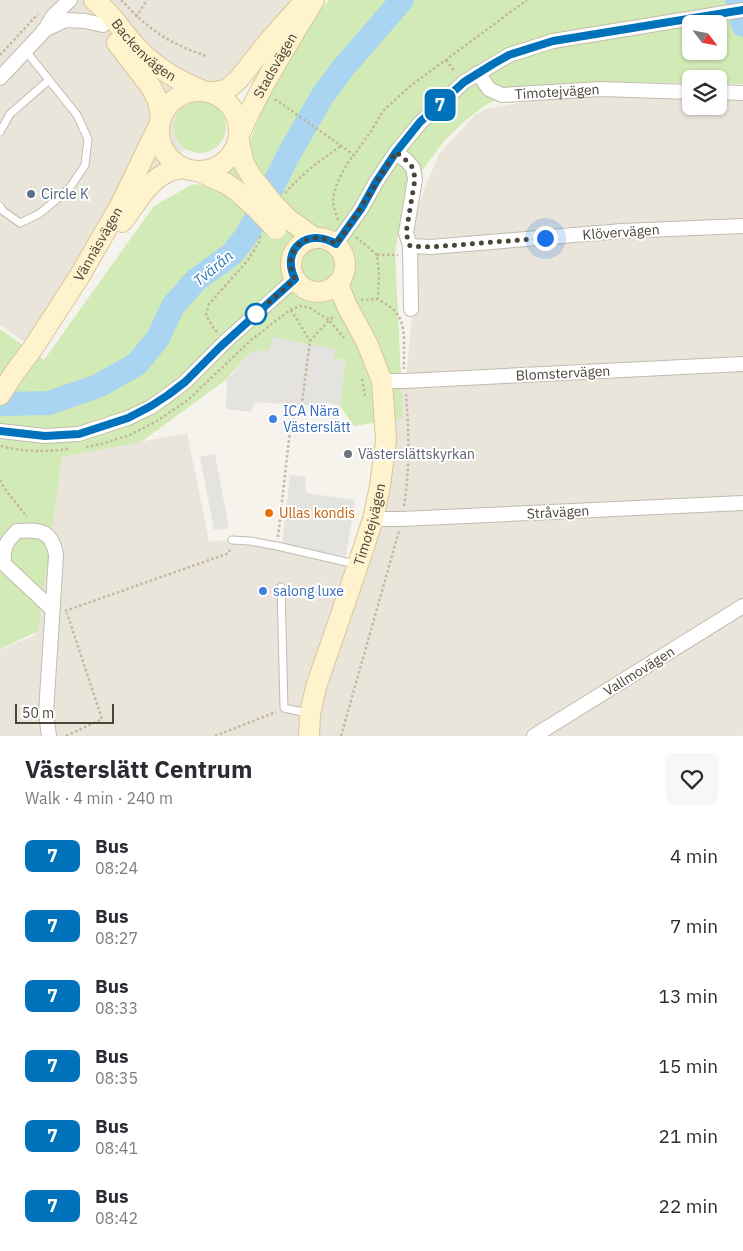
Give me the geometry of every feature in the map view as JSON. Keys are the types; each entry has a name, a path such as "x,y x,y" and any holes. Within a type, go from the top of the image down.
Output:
{"street":[{"path":"0,78 44,31 53,16 70,0"},
{"name":"Backenvägen","path":"94,0 99,19 151,87 158,102 160,121"},
{"name":"Backenvägen","path":"94,0 150,60 182,82 207,91"},
{"name":"Stadsvägen","path":"207,91 225,90 240,79 269,41 305,0"},
{"name":"Stadsvägen","path":"239,138 250,111 314,0"},
{"path":"336,244 361,209 396,152 420,122 464,82 509,55 553,41 743,10"},
{"path":"44,31 66,20 85,20 103,25"},
{"name":"Timotejvägen","path":"478,73 489,89 502,95 601,89 682,92"},
{"path":"244,184 227,184 174,163 164,151 159,136 160,121 166,107 173,100 191,91 207,91 224,98 233,108 239,120 239,138 244,164 244,184 255,207 282,224 313,237 329,240 342,251 345,260 343,277 338,284 327,291 314,292 302,287 295,279 290,267 291,256 297,247 313,237"},
{"path":"727,92 743,93"},
{"name":"Vännäsvägen","path":"79,277 121,204 160,121"},
{"path":"191,170 213,169 224,163 233,154 239,138"},
{"path":"396,152 413,168 415,179 406,233 410,250 411,309"},
{"name":"Vännäsvägen","path":"79,277 155,179 171,170 191,170"},
{"path":"282,224 284,240 291,256"},
{"name":"Klövervägen","path":"410,250 622,231 743,226"},
{"path":"0,395 79,277"},
{"path":"0,431 45,436 79,434 128,418 168,395 185,382 220,347 295,279"},
{"name":"Timotejvägen","path":"309,736 310,714 316,687 372,519 380,486 386,440 382,381 367,343 347,306 338,284"},
{"name":"Blomstervägen","path":"382,381 743,364"},
{"name":"Stråvägen","path":"372,519 743,503"},
{"path":"49,736 46,713 56,555 54,546 46,534 35,530 18,531 7,541 2,564 52,609"},
{"name":"Vallmovägen","path":"534,736 743,606"}],"lane":[{"path":"0,206 3,211 20,223 39,214 69,189 85,165 88,139 77,115 25,50"},
{"path":"0,132 10,114 49,80"},
{"path":"232,540 277,546 358,565"},
{"path":"281,587 284,708 310,714"}],"path":[{"path":"121,0 136,17 157,33 208,57"},
{"path":"136,17 147,0"},
{"path":"271,97 354,155 383,111 409,87 527,0"},
{"path":"0,55 44,7"},
{"path":"377,255 410,250"},
{"path":"290,310 310,341"},
{"path":"277,546 290,422 302,403 310,341 329,320 346,340"},
{"path":"361,374 366,398"},
{"path":"0,480 35,530"},
{"path":"52,609 66,612 229,553 232,540"},
{"path":"66,612 102,719 66,736"},
{"path":"215,736 284,708"}],"shaded area":[{"path":"0,0 308,0 79,277 33,348 0,325"},
{"path":"601,89 682,92 682,115 727,115 727,92 743,93 743,735 0,736 0,650 35,635 61,457 187,433 209,541 232,540 358,565 373,519 407,368 417,263 414,229 421,198 439,154 476,114 489,108"},
{"path":"272,337 335,349 334,359 345,360 340,406 330,403 314,406 255,402 251,412 226,409 227,379 242,361 254,351 269,351"},
{"path":"215,454 229,528 214,530 200,457"},
{"path":"290,475 305,476 306,493 355,500 346,556 282,546"}],"green space":[{"path":"329,0 743,0 743,84 727,83 727,70 682,70 682,83 593,82 517,89 484,106 444,141 405,194 395,252 403,418 354,426 340,406 345,360 334,359 272,338 270,351 254,351 242,361 227,379 141,442 62,457 38,631 0,649 0,329 44,360 154,206 193,184 216,187 248,146 264,106 286,64 318,13"},
{"path":"200,101 210,103 218,109 224,117 226,127 224,137 218,145 210,151 200,153 190,151 182,145 176,137 174,127 176,117 182,109 190,103"}],"waterway":[{"name":"Tvärån","path":"0,404 49,403 98,386 137,364 158,338 173,306 196,280 232,254 246,236 290,152 323,95 343,68 402,0"},
{"name":"Tvärån","path":"737,0 743,25"}],"bus line":[{"name":"7","path":"0,431 45,436 79,434 128,418 168,395 185,382 220,347 295,279 290,267 291,256 297,247 313,237 320,237 336,244 361,209 396,152 420,122 464,82 509,55 553,41 743,10"}],"place":[{"name":"Circle K","path":"31,194"},
{"name":"ICA Nära Västerslätt","path":"273,419"},
{"name":"Västerslättskyrkan","path":"348,454"},
{"name":"Ullas kondis","path":"269,513"},
{"name":"salong luxe","path":"263,591"}],"route":[{"path":"256,314 295,279 290,267 291,256 297,247 313,237 320,237 336,244 361,209 396,152 413,168 415,179 406,233 410,246 431,247 545,238"}]}
